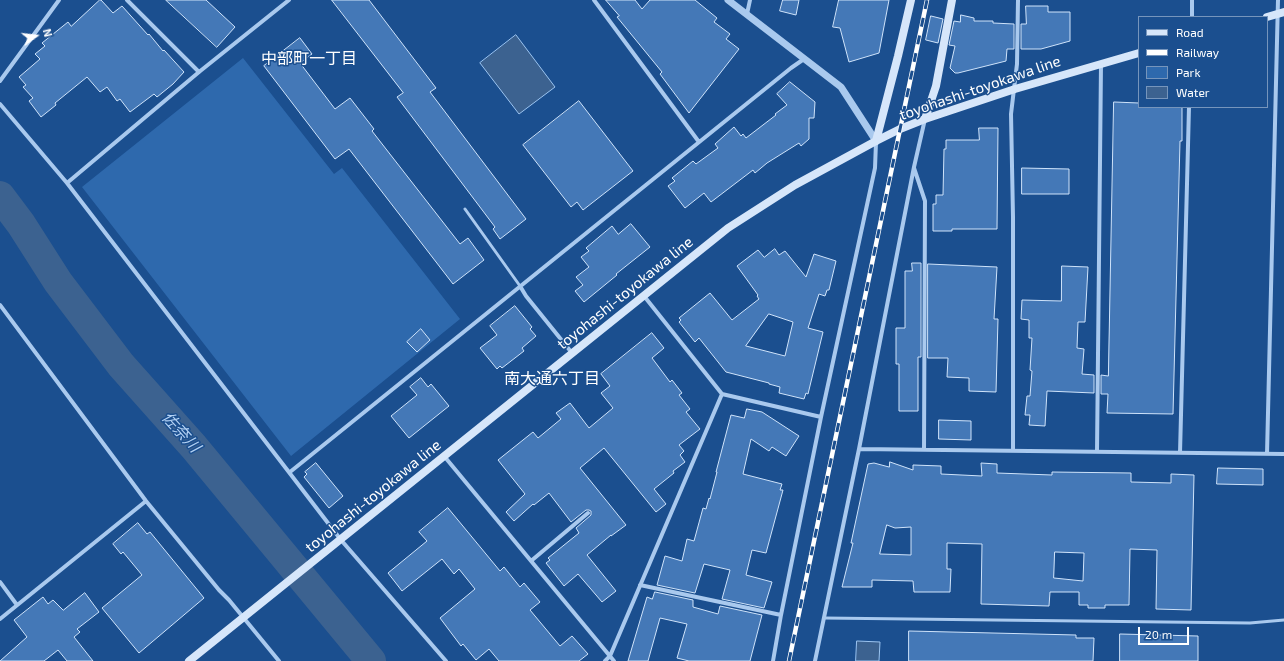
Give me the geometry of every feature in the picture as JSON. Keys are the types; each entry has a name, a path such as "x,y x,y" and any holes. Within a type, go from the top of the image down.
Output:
{"main road":[{"path":"876,140 898,56 910,0"},
{"path":"925,119 936,86 952,0"},
{"path":"1268,17 1281,13"},
{"name":"toyohashi-toyokawa line","path":"189,661 728,228 795,186 876,140 925,119 1015,89 1138,53"}],"street":[{"path":"0,81 59,0"},
{"path":"127,0 199,72"},
{"path":"67,183 199,72 289,0"},
{"path":"594,0 699,142"},
{"path":"728,0 841,87 876,140 875,168 821,417 773,661"},
{"path":"747,15 750,0"},
{"path":"1013,451 1013,217 1011,114 1017,64 1018,0"},
{"path":"1192,0 1192,16"},
{"path":"1267,454 1281,13 1278,0"},
{"path":"290,472 804,59"},
{"path":"1097,452 1101,64"},
{"path":"0,104 67,183 290,472 340,540 446,661"},
{"path":"1180,453 1189,108"},
{"path":"815,661 859,449 914,167 925,119"},
{"path":"914,167 925,201 924,450"},
{"path":"520,286 526,296 572,353"},
{"path":"644,296 722,394 821,417"},
{"path":"0,305 146,501 280,661"},
{"path":"604,661 610,656 722,394"},
{"path":"859,449 1284,454"},
{"path":"444,456 614,661"},
{"path":"0,619 146,501"},
{"path":"531,561 588,513"},
{"path":"0,582 17,605"},
{"path":"640,585 781,615"}],"lane":[{"path":"465,209 520,286"},
{"path":"824,618 1250,623 1284,620"}],"green space":[{"path":"243,58 334,174 342,168 460,319 291,456 82,187"}],"water":[{"path":"516,35 555,87 519,114 480,63"},
{"path":"857,641 880,642 879,661 856,661"}],"building":[{"path":"100,0 113,13 122,6 184,72 173,84 157,97 154,94 130,112 120,99 117,101 107,87 100,92 87,77 55,103 56,105 41,117 29,101 33,98 23,87 26,85 19,77 40,59 35,54 45,46 42,43 68,22 71,26"},
{"path":"166,0 206,0 235,27 217,47"},
{"path":"332,0 369,0 436,88 430,92 526,219 500,239 493,229 495,227 397,97 403,93"},
{"path":"606,0 635,0 642,9 650,0 695,0 717,18 714,22 730,34 726,39 739,49 689,113 660,74 662,72 617,17 619,16"},
{"path":"783,0 799,0 796,15 780,11"},
{"path":"839,0 889,0 879,53 849,62 840,28 833,27"},
{"path":"1026,6 1048,6 1048,12 1070,12 1070,41 1041,49 1021,49 1021,24 1026,24"},
{"path":"961,15 974,18 974,21 993,21 993,23 1014,24 1014,49 1007,49 1006,61 958,73 955,73 950,68 955,46 949,45 954,21 960,22"},
{"path":"931,16 943,19 938,43 926,40"},
{"path":"300,38 312,54 300,63 335,109 350,98 374,129 372,131 460,244 468,238 484,260 453,284 349,149 335,159 264,66"},
{"path":"790,82 815,102 814,118 809,118 809,139 801,146 799,143 767,163 755,173 753,170 711,202 704,193 685,208 668,186 675,181 672,178 693,161 696,164 718,148 715,144 734,127 741,136 743,134 746,138 776,115 775,114 787,105 777,94"},
{"path":"579,101 633,171 583,210 577,202 571,207 523,145"},
{"path":"1114,102 1138,103 1138,108 1182,108 1173,414 1107,413 1108,394 1101,394 1101,375 1108,376"},
{"path":"979,128 998,128 997,229 952,229 952,231 933,231 933,204 936,204 936,195 943,195 944,149 946,149 946,140 979,140"},
{"path":"1022,168 1069,169 1069,194 1022,194"},
{"path":"631,224 650,247 584,302 575,291 583,285 576,277 589,267 581,257 589,251 586,248 612,226 618,234"},
{"path":"775,249 779,255 785,251 806,277 814,254 836,261 829,290 827,290 825,296 819,294 808,328 823,332 808,394 806,393 804,399 779,393 780,387 769,383 726,372 699,338 695,342 679,322 681,320 679,318 710,293 732,320 759,299 757,296 758,295 737,266 758,250 764,257","holes":["769,314 793,322 785,356 746,346"]},
{"path":"912,263 921,263 921,357 918,357 918,411 899,411 899,364 896,364 896,328 905,328 905,271 912,271"},
{"path":"928,264 997,267 994,319 998,319 996,392 969,391 969,378 947,377 948,358 928,358"},
{"path":"1062,266 1088,267 1085,322 1078,322 1077,348 1084,349 1082,374 1094,375 1094,393 1047,391 1045,426 1029,425 1030,415 1025,415 1027,396 1030,396 1032,338 1029,338 1029,320 1021,319 1022,300 1061,301"},
{"path":"515,306 532,327 530,329 536,336 522,348 524,351 502,368 500,366 497,369 480,348 497,335 490,326"},
{"path":"421,329 430,340 417,352 407,342"},
{"path":"652,333 664,348 652,358 670,382 672,380 682,393 679,395 690,409 686,412 700,429 679,445 684,451 680,455 685,462 654,489 666,504 656,512 604,448 580,468 626,525 611,535 587,555 616,591 602,602 578,574 564,586 546,563 550,560 548,558 579,533 576,528 591,515 591,511 586,510 571,522 549,493 534,505 533,504 514,521 506,512 525,494 498,460 533,432 538,438 561,419 556,413 570,403 589,428 613,408 601,393 610,386 601,374"},
{"path":"421,378 428,387 431,384 449,406 409,438 391,416 417,395 410,387"},
{"path":"747,409 762,412 799,436 786,456 772,447 769,451 751,439 743,474 782,484 780,490 783,490 766,553 752,550 746,575 772,582 764,608 722,599 730,570 704,564 695,593 657,585 665,556 682,561 687,539 694,541 703,508 706,509 709,498 710,499 731,415 744,418"},
{"path":"939,420 971,421 971,440 939,439"},
{"path":"890,462 913,470 913,465 941,466 941,474 982,476 981,463 997,464 997,473 1052,475 1052,472 1131,473 1131,482 1171,483 1171,474 1194,475 1191,610 1156,609 1157,550 1130,549 1129,605 1105,605 1105,608 1088,608 1088,605 1079,605 1079,592 1050,592 1049,606 981,604 982,544 947,543 947,569 951,569 950,592 914,592 913,581 872,580 872,587 842,587 853,543 851,543 868,464 874,463 889,467","holes":["887,525 895,528 911,527 911,555 880,554","1055,552 1084,553 1083,581 1054,578"]},
{"path":"316,463 343,496 329,508 304,477 307,474 305,472"},
{"path":"1218,468 1263,469 1263,485 1217,484"},
{"path":"448,508 500,571 504,567 520,587 524,583 540,602 530,610 560,646 572,636 588,654 579,661 499,661 489,649 476,660 463,644 461,646 440,618 475,589 459,569 454,574 442,559 402,591 388,573 427,541 419,532"},
{"path":"138,523 147,534 150,532 204,598 139,653 102,608 142,575 123,552 121,554 113,544"},
{"path":"655,592 693,600 693,607 718,614 720,606 762,615 750,661 689,661 677,658 687,624 660,618 648,661 628,661 647,597 652,599"},
{"path":"85,593 99,612 77,629 80,632 74,637 93,661 67,661 58,650 44,661 0,661 27,637 14,620 43,597 48,604 53,600 63,610"},
{"path":"909,631 1076,635 1076,638 1094,638 1093,661 909,661"},
{"path":"1120,634 1198,636 1198,661 1120,661"}],"waterway":[{"name":"佐奈川","path":"0,196 21,224 58,282 121,365 194,447 371,661"}],"railway":[{"path":"789,661 927,0"}],"district":[{"name":"中部町一丁目","path":"309,59"},
{"name":"南大通六丁目","path":"552,379"}]}
